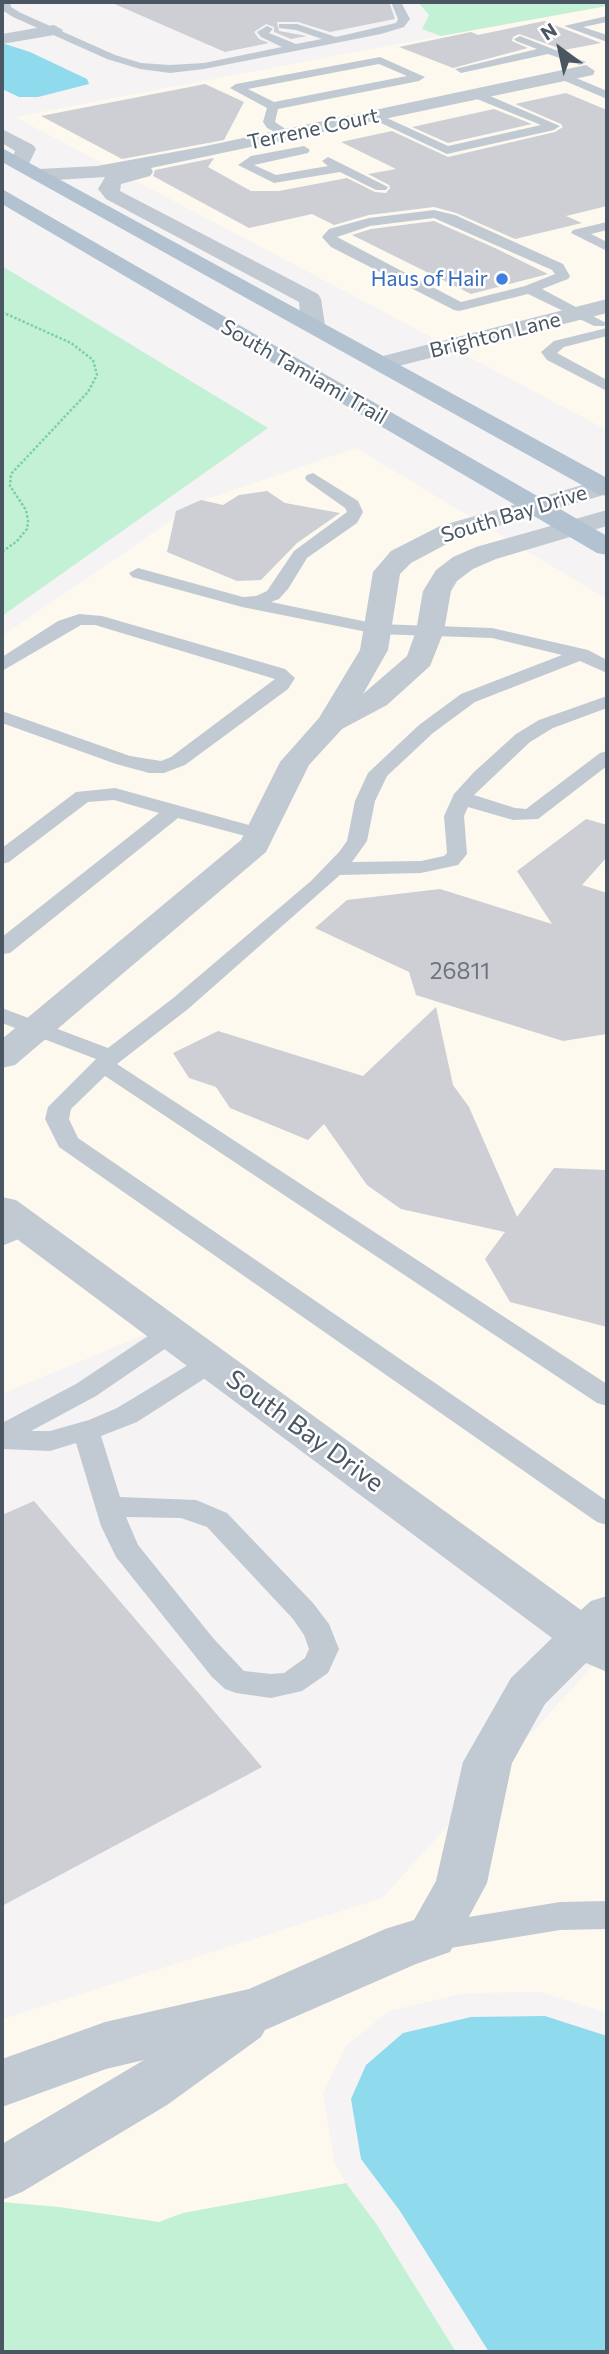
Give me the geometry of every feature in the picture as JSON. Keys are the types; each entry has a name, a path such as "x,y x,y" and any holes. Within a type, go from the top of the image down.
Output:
{"main road":[{"name":"South Tamiami Trail","path":"20,164 607,487"},
{"name":"South Tamiami Trail","path":"2,195 607,547"}],"street":[{"path":"3,35 45,26"},
{"name":"Terrene Court","path":"20,164 97,172 201,153 562,76 600,57"},
{"path":"2,135 26,149 20,164"},
{"path":"201,153 177,163 113,180 108,189 113,195 310,299 313,325"},
{"name":"Brighton Lane","path":"383,363 607,306"},
{"name":"South Bay Drive","path":"2,1057 256,845 295,762 331,723 374,650 387,572 401,556 449,532 607,487"},
{"name":"South Bay Drive","path":"331,723 376,699 402,679 420,660 430,631 438,591 446,576 463,563 486,553 607,518"},
{"name":"South Bay Drive","path":"10,1224 172,1332 441,1530 599,1635"},
{"path":"2,2083 105,2046 256,2010 404,1945 432,1937 461,1883 488,1762 528,1691 599,1635"},
{"path":"2,2174 148,2088 256,2010"}],"lane":[{"path":"5,2 10,11 111,58 156,68 204,66 400,25 404,19 396,2"},
{"path":"600,57 570,26 607,19"},
{"path":"283,26 297,27 336,40"},
{"path":"267,29 262,32 265,35 294,48"},
{"path":"520,38 550,50 600,57"},
{"path":"461,69 550,50"},
{"path":"380,60 419,77 326,96 273,106 236,88 380,60"},
{"path":"562,76 607,95"},
{"path":"372,116 447,149 554,126 477,94"},
{"path":"273,106 269,122 282,135 304,150 381,187"},
{"path":"304,150 256,159 244,165 274,179 341,168"},
{"path":"530,289 563,276 558,267 450,218 433,214 399,216 348,227 329,237 336,244 459,307 530,289 607,329"},
{"path":"607,226 578,233 607,247"},
{"path":"607,329 559,344 548,352 552,357 607,386"},
{"path":"242,602 259,601 273,595 300,555 351,519 355,512 352,505 313,478"},
{"path":"138,573 242,602 377,629 492,633 581,654 607,667"},
{"path":"2,665 64,625 79,619 96,620 278,673 286,678 281,685 178,761 164,767 149,767 123,760 2,717"},
{"path":"581,654 468,698 401,750 370,786 357,841 334,869 180,1004 107,1061 60,1107 57,1119 68,1142 607,1516"},
{"path":"334,869 421,867 451,862 457,853 454,816 462,798 481,776 523,738 546,724 607,702"},
{"path":"462,798 513,814 531,815 607,757"},
{"path":"2,858 83,796 123,760"},
{"path":"83,796 115,794 260,834"},
{"path":"2,948 174,811"},
{"path":"2,1015 37,1028 107,1061 607,1397"},
{"path":"2,1438 86,1390 172,1332"},
{"path":"2,1438 50,1441 86,1430 127,1415 212,1362"},
{"path":"86,1430 109,1507 126,1550 202,1646 236,1681 271,1686 291,1684 317,1665 324,1649 318,1632 303,1611 218,1520 189,1509 109,1507"},
{"path":"432,1937 560,1916 607,1914"}],"path":[{"path":"2,312 71,343 93,360 97,374 95,383 88,392 11,474 10,486 26,510 28,521 27,529 17,541 2,552"}],"shaded area":[{"path":"607,6 607,430 15,117 397,44"},
{"path":"356,448 607,599 607,1650 163,1327 2,1394 2,636 198,502"},
{"path":"607,1650 607,2013 540,1992 466,1993 393,2010 384,2015 346,2046 323,2093 334,2161 346,2183 183,2213 159,2222 59,2207 2,2202 2,2019 382,1898"}],"green space":[{"path":"418,2 607,2 607,6 441,36 422,29 429,15"},
{"path":"2,266 268,428 2,616"},
{"path":"346,2183 377,2225 456,2352 2,2352 2,2202 59,2207 159,2222 183,2213"}],"water":[{"path":"2,43 30,52 87,79 89,84 38,97 19,97 2,89"},
{"path":"545,2016 607,2036 607,2352 489,2352 400,2211 361,2159 351,2099 366,2065 403,2033 471,2017"}],"building":[{"path":"110,2 389,2 395,19 330,32 298,22 277,22 279,31 307,36 291,39 274,32 274,27 266,24 254,32 259,39 269,43 225,52"},
{"path":"544,21 601,43 564,50 519,34 513,37 512,41 528,48 453,68 399,47 471,32 478,35"},
{"path":"205,84 244,102 224,140 122,159 41,116"},
{"path":"566,93 607,110 607,206 566,216 582,223 515,239 456,213 434,207 369,215 334,225 312,214 249,228 153,176 155,170 214,158 208,167 251,191 279,191 347,178 375,192 386,193 389,185 368,174 396,169 341,142 392,131 448,157 555,132 563,127 561,124 515,104"},
{"path":"494,109 532,124 448,143 412,127"},
{"path":"434,221 548,274 471,294 352,235 371,229"},
{"path":"267,491 285,503 340,513 297,543 261,580 237,581 167,552 176,511 201,500 223,505 239,495"},
{"path":"586,819 607,825 607,857 582,885 607,893 607,1034 563,1041 416,995 409,972 315,928 347,900 440,889 552,924 517,871"},
{"path":"436,1007 453,1085 469,1107 517,1217 554,1168 607,1170 607,1327 510,1302 485,1259 505,1232 401,1209 367,1185 324,1124 308,1140 230,1108 216,1087 189,1078 173,1053 218,1031 363,1076"},
{"path":"34,1501 262,1767 2,1906 2,1515"}],"place":[{"name":"Haus of Hair","path":"502,279"}]}
